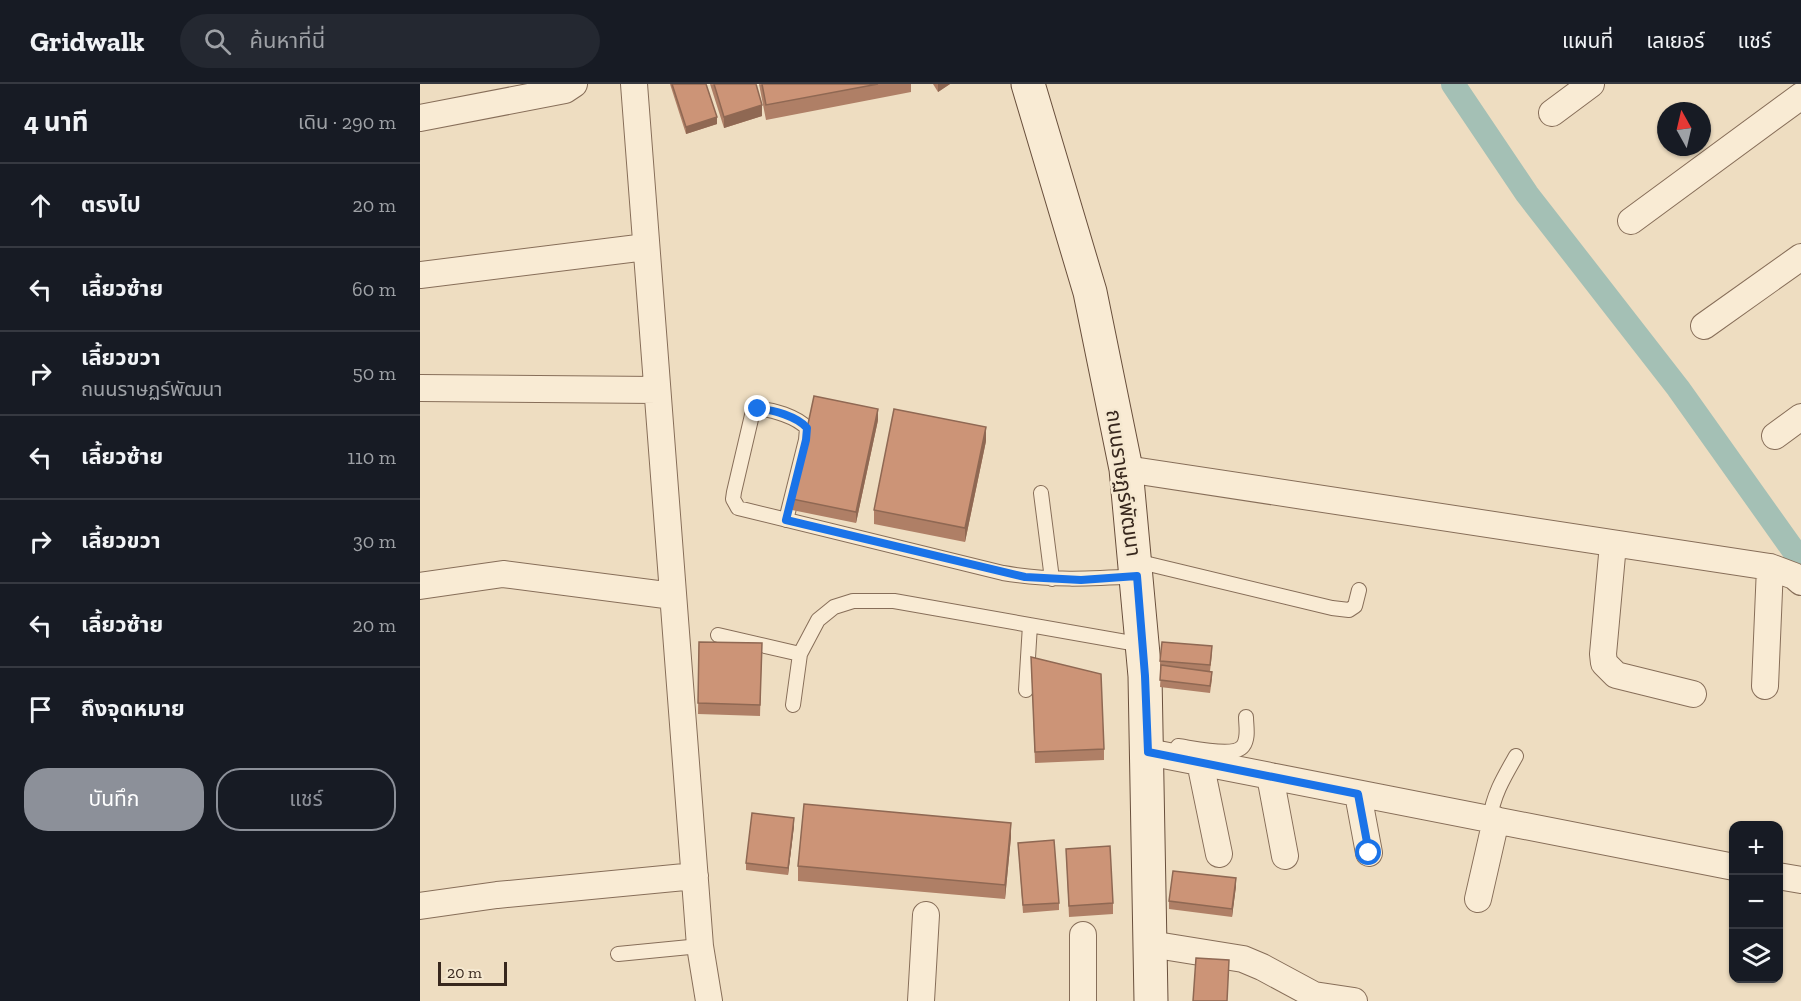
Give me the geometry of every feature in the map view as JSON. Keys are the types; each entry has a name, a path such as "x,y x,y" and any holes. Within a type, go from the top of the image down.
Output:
{"street":[{"path":"420,118 565,90 574,84"},
{"path":"633,84 700,946 709,1001"},
{"name":"ถนนราษฏร์พัฒนา","path":"1028,84 1090,292 1126,469 1143,645 1148,747 1151,1001"},
{"path":"1552,113 1591,84"},
{"path":"1631,221 1801,96"},
{"path":"420,275 646,247"},
{"path":"1704,326 1801,256"},
{"path":"420,388 657,390"},
{"path":"1775,436 1801,417"},
{"path":"1126,469 1770,567 1794,576 1801,582"},
{"path":"1613,544 1604,663 1616,675 1693,694"},
{"path":"1765,686 1770,567"},
{"path":"420,586 503,574 673,596"},
{"path":"1148,747 1200,762 1729,866"},
{"path":"1200,762 1219,854"},
{"path":"1270,776 1286,856"},
{"path":"1358,794 1369,853"},
{"path":"1478,899 1493,820"},
{"path":"420,906 497,895 695,876"},
{"path":"1783,877 1801,880"},
{"path":"921,1001 926,915"},
{"path":"1083,936 1083,1001"},
{"path":"1150,944 1243,959 1314,995 1344,1000"}],"lane":[{"path":"786,520 807,428 802,422 766,409 758,409 752,415 733,499 738,508 786,520 1003,573 1081,580 1136,568 1349,610 1355,606 1359,590"},
{"path":"1041,493 1052,579"},
{"path":"793,705 800,654 818,620 834,607 853,601 894,601 1143,645"},
{"path":"1026,690 1030,625"},
{"path":"718,635 800,654"},
{"path":"1148,747 1232,753 1243,747 1247,738 1246,717"},
{"path":"1493,820 1492,804 1497,790 1516,756"},
{"path":"618,954 700,946"}],"building":[{"path":"672,84 706,84 717,117 686,127"},
{"path":"714,84 756,84 762,105 724,117"},
{"path":"762,84 878,84 766,105"},
{"path":"814,396 878,409 856,512 792,499"},
{"path":"894,409 986,427 965,528 874,510"},
{"path":"699,642 762,643 760,705 698,703"},
{"path":"1162,642 1212,646 1210,665 1160,661"},
{"path":"1031,657 1101,674 1104,749 1035,752"},
{"path":"1161,665 1212,672 1210,686 1160,680"},
{"path":"804,804 1011,823 1005,885 798,866"},
{"path":"752,813 794,818 788,868 746,863"},
{"path":"1054,840 1059,903 1023,905 1018,843"},
{"path":"1110,846 1113,903 1069,906 1066,849"},
{"path":"1173,871 1236,878 1232,909 1169,901"},
{"path":"1196,958 1229,960 1227,1001 1193,1001"}],"waterway":[{"path":"1453,84 1527,194 1678,388 1801,561"}],"route":[{"path":"758,409 766,409 802,422 807,428 786,520 1025,577 1081,580 1137,576 1148,752 1358,794 1369,853"}]}
